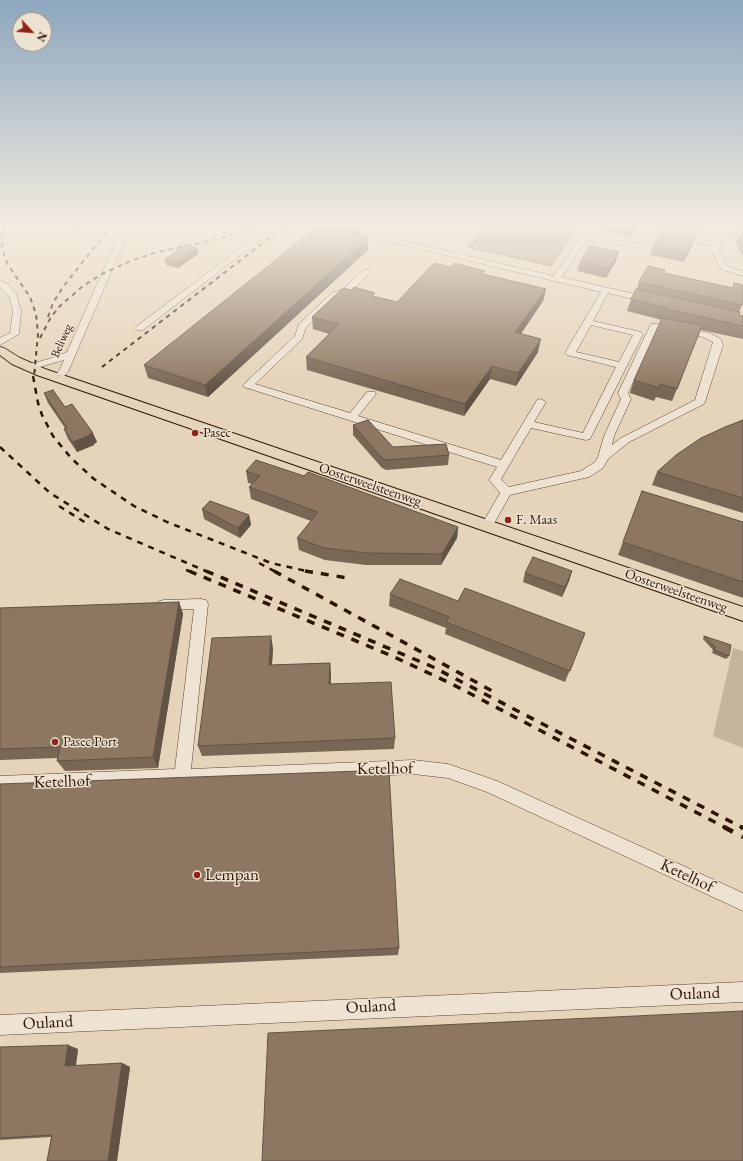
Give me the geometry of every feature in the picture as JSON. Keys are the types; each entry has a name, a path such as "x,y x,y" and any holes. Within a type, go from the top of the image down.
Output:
{"main road":[{"name":"Oosterweelsteenweg","path":"0,350 29,367 58,378 743,614"}],"street":[{"name":"Beliweg","path":"58,378 63,372 103,280"},
{"path":"140,328 203,280"},
{"path":"357,280 346,291 335,295 302,326 299,337 248,385 504,465"},
{"path":"561,280 659,303"},
{"path":"0,283 6,287 13,296 16,311 14,334 0,342"},
{"path":"606,290 570,353 622,366"},
{"path":"528,424 586,438 638,334 588,322"},
{"path":"487,526 506,492 585,474 599,465 604,457 609,436 626,399 623,393 654,326 665,326 706,335 718,340 718,345 700,402 625,440 604,457"},
{"path":"29,367 52,361 70,354"},
{"path":"352,417 371,394"},
{"path":"506,492 495,480 541,402"},
{"path":"147,606 201,604 182,777"},
{"name":"Ketelhof","path":"0,784 413,767 448,771 491,786 743,902"},
{"name":"Ouland","path":"0,1025 743,992"}],"shaded area":[{"path":"733,648 743,651 743,748 713,736"}],"building":[{"path":"250,280 321,280 205,385 144,365"},
{"path":"418,280 508,280 546,289 515,332 541,339 518,373 492,366 465,404 306,357 339,324 312,317 343,288 351,290 354,287 375,293 372,296 397,302"},
{"path":"640,280 697,280 733,288 734,283 743,285 743,301 742,305 639,282"},
{"path":"636,289 740,312 739,315 743,316 743,326 667,309 631,299"},
{"path":"662,318 702,325 677,389 660,384 659,388 634,380"},
{"path":"53,390 65,407 72,404 93,433 73,442 64,429 67,428 44,393"},
{"path":"368,420 393,447 446,444 449,455 386,460 382,458 353,425"},
{"path":"743,420 743,498 657,472 676,455 701,438"},
{"path":"256,460 304,476 308,472 458,527 442,554 366,553 324,548 297,538 318,512 249,487 260,476 246,471"},
{"path":"642,491 743,522 743,582 623,542"},
{"path":"210,501 249,515 238,528 202,509"},
{"path":"533,557 572,571 565,587 525,573"},
{"path":"400,579 458,601 465,588 585,633 570,671 446,622 449,617 390,594"},
{"path":"179,602 153,757 57,761 60,747 0,749 0,608"},
{"path":"271,636 269,665 330,663 329,684 391,682 395,738 198,746 212,638"},
{"path":"704,636 731,645 729,656 714,650 715,647"},
{"name":"Lempan","path":"389,770 399,948 0,967 0,784"},
{"path":"743,1011 743,1161 262,1161 268,1033"},
{"path":"68,1045 65,1066 122,1063 108,1161 47,1161 52,1135 0,1138 0,1047"}],"railway":[{"path":"18,280 30,297 36,314 38,334 34,377"},
{"path":"48,317 53,303 68,280"},
{"path":"40,338 51,317 60,306 83,286 92,280"},
{"path":"102,367 215,280"},
{"path":"33,376 38,403 42,415 53,436 71,458 94,479 134,506 167,522 271,563 311,572"},
{"path":"0,447 50,493 108,529 208,572"},
{"path":"59,506 86,523"},
{"path":"259,563 276,572"},
{"path":"189,571 392,656 450,683 726,828"},
{"path":"206,571 433,667 743,828 741,827"},
{"path":"274,571 494,692"},
{"path":"305,571 311,572"},
{"path":"311,572 348,578"},
{"path":"724,827 743,837"}],"place":[{"name":"Pasec","path":"195,433"},
{"name":"F. Maas","path":"508,520"},
{"name":"Pasec Port","path":"55,742"},
{"name":"Lempan","path":"197,875"}]}
